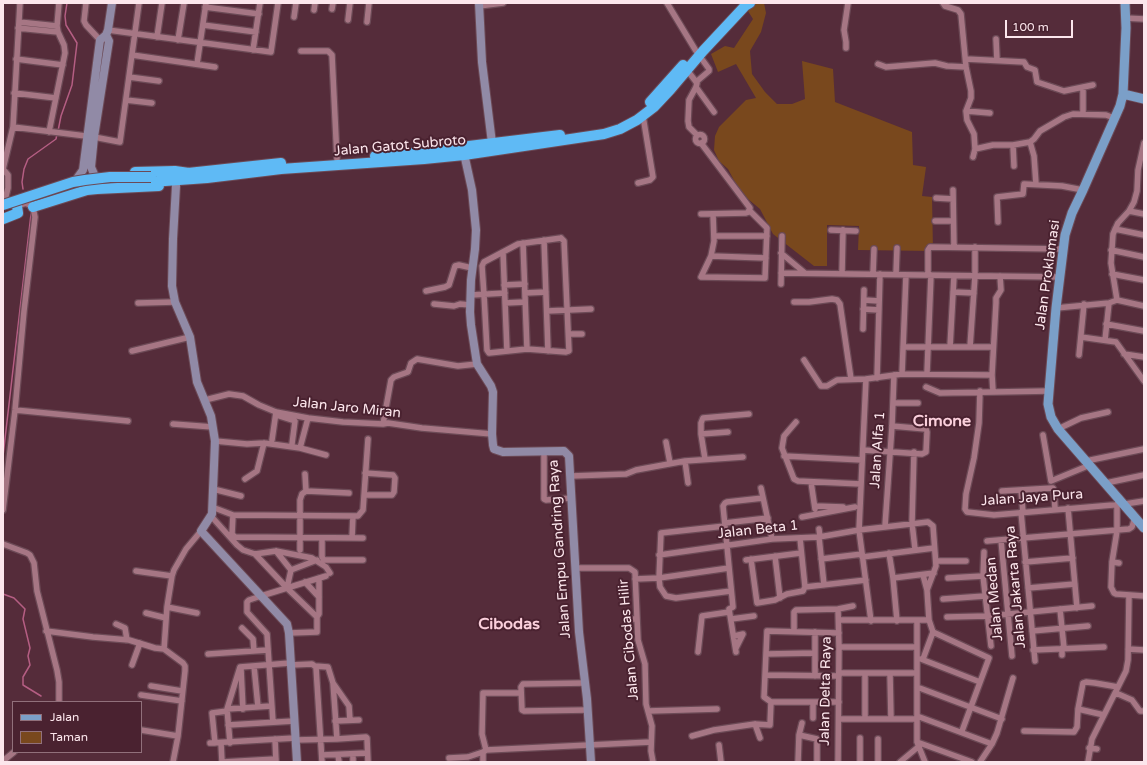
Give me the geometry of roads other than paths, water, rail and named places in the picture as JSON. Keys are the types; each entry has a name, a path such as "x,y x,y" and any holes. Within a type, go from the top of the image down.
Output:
{"highway":[{"name":"Jalan Gatot Subroto","path":"4,203 81,186 281,169 424,159 463,151 620,129 643,116 670,90 697,54 740,3"},
{"name":"Jalan Gatot Subroto","path":"697,54 744,6 750,3"},
{"name":"Jalan Gatot Subroto","path":"189,177 276,163 411,153 463,151 492,143 604,131 637,113 688,66"},
{"path":"4,203 78,177 94,174 175,171 189,177"},
{"path":"3,218 18,213 25,205 87,190 176,186 189,177"},
{"path":"25,205 25,198 31,193"}],"main road":[{"name":"Jalan Proklamasi","path":"1125,3 1124,94 1068,223 1056,308 1049,391 1050,413 1058,429 1106,483 1121,504 1144,528"},
{"path":"1124,94 1144,99"}],"street":[{"path":"3,510 16,410 24,311 35,217 25,205 9,206 4,203 8,188 8,175 3,169 13,127 20,3"},
{"path":"51,132 65,53 64,45 57,29 59,3"},
{"path":"86,3 84,21 86,25 106,36 135,34 272,52 278,3"},
{"path":"78,177 83,170 91,137 112,3"},
{"path":"13,127 120,142 139,3"},
{"path":"157,37 162,3"},
{"path":"178,40 184,3"},
{"path":"253,50 260,3"},
{"path":"294,17 296,3"},
{"path":"314,10 315,3"},
{"path":"348,20 350,3"},
{"path":"367,22 369,3"},
{"path":"492,143 482,62 479,4 503,3"},
{"path":"667,3 697,54 706,63 709,71 696,85 689,100 689,127 696,135 696,142 701,143 748,205 749,210 767,228 766,278 701,277 711,256 714,236 713,214"},
{"path":"846,48 844,30 848,3"},
{"path":"943,3 945,6 958,10 961,14 966,67 972,91 966,111 967,120 974,134 975,149 973,157"},
{"path":"197,64 206,5 258,14"},
{"path":"1125,18 1144,19"},
{"path":"18,25 57,29"},
{"path":"203,25 256,32"},
{"path":"996,39 997,60"},
{"path":"301,51 328,51 332,55 337,159"},
{"path":"132,56 215,67"},
{"path":"16,59 63,65"},
{"path":"966,59 1024,62 1027,67 1035,70 1037,81 1052,88 1064,91 1093,85"},
{"path":"878,64 886,67 935,63 947,66 966,67"},
{"path":"688,66 696,85 714,112"},
{"path":"129,77 159,81"},
{"path":"1083,88 1083,114"},
{"path":"14,92 56,98"},
{"path":"126,100 152,103"},
{"path":"966,111 990,113"},
{"path":"975,149 1030,142 1040,131 1064,117 1073,114 1106,115 1114,118"},
{"path":"638,183 650,180 653,177 643,116"},
{"path":"91,137 91,167 94,174"},
{"path":"1030,142 1034,156 1036,184"},
{"path":"1116,300 1111,263 1113,234 1118,223 1129,211 1134,202 1141,170 1144,143"},
{"path":"1013,145 1014,166"},
{"name":"Jalan Empu Gandring Raya","path":"463,151 472,190 476,230 470,305 471,325 477,364 492,389 492,434 494,448 503,452 564,451 568,453 570,461 579,632 588,710 591,762"},
{"path":"998,222 997,197 1023,194 1024,184 1062,186 1083,190"},
{"path":"164,649 167,607 172,576 183,554 211,516 215,441 214,427 211,416 197,382 190,337 175,302 172,286 176,186"},
{"path":"953,190 954,247"},
{"path":"1137,191 1144,192"},
{"path":"936,198 953,199"},
{"path":"701,214 746,213 749,210"},
{"path":"1129,211 1144,214"},
{"path":"935,221 954,221"},
{"path":"1115,229 1144,235"},
{"path":"831,230 856,231"},
{"path":"842,274 843,230"},
{"path":"714,236 767,236"},
{"path":"781,284 782,236"},
{"path":"560,238 564,241 570,349 566,352 527,349 488,352 483,264 485,261 518,244 544,240 560,238"},
{"path":"544,240 548,351"},
{"path":"523,243 527,349"},
{"path":"928,373 930,275 929,248 975,247 1064,249"},
{"path":"970,347 975,276 975,247"},
{"path":"896,274 897,248"},
{"path":"873,274 874,249"},
{"path":"1111,250 1144,257"},
{"path":"503,252 507,351"},
{"path":"781,253 805,273"},
{"path":"711,256 766,258"},
{"path":"426,291 449,285 453,268 457,265 472,268"},
{"path":"781,273 1060,277"},
{"path":"877,378 880,274"},
{"path":"902,374 906,274"},
{"path":"1112,274 1144,280"},
{"path":"950,347 954,276"},
{"path":"993,391 993,347 996,298 1001,290 1000,276"},
{"path":"504,286 525,284"},
{"path":"863,329 864,290"},
{"path":"525,293 546,292"},
{"path":"953,292 974,293"},
{"path":"471,295 505,293"},
{"path":"794,302 832,299 836,300 840,304 851,379"},
{"path":"864,300 879,301"},
{"path":"1056,308 1084,304 1109,303 1116,300 1144,306"},
{"path":"138,303 175,302"},
{"path":"505,303 525,302"},
{"path":"1105,340 1109,303"},
{"path":"434,304 454,306 460,304 470,305"},
{"path":"1079,355 1084,304"},
{"path":"547,311 591,309"},
{"path":"864,309 879,310"},
{"path":"1106,324 1144,331"},
{"path":"569,334 582,334"},
{"path":"132,352 190,337"},
{"path":"1081,337 1116,342 1144,380"},
{"path":"903,347 993,347"},
{"path":"1124,354 1144,357"},
{"path":"383,424 391,380 394,377 408,372 411,363 417,359 458,366 477,364"},
{"path":"804,360 821,386 827,386 837,380 877,378 902,374 992,374"},
{"name":"Jalan Alfa 1","path":"885,526 891,451 894,375"},
{"path":"866,379 861,484 858,507 859,530 870,621"},
{"path":"926,387 940,393 980,391 1049,391"},
{"name":"Jalan Jaya Pura","path":"980,391 979,422 974,458 966,494 966,511 969,513 994,515 1144,501"},
{"name":"Jalan Jaro Miran","path":"205,400 229,394 243,396 276,413 308,418 343,422 388,423 422,428 492,434"},
{"path":"893,403 918,403"},
{"path":"16,410 128,421"},
{"path":"1058,429 1081,418 1108,412"},
{"path":"272,440 276,413 295,421 292,444"},
{"path":"705,459 701,434 701,423 703,418 749,414"},
{"path":"300,448 308,418"},
{"path":"796,422 784,436 782,448 794,479 798,481 811,482 861,484"},
{"path":"173,424 214,427"},
{"path":"863,450 914,452 924,454 927,450 927,430 923,428 892,426"},
{"path":"701,434 728,432"},
{"path":"1043,435 1051,481 1088,463 1144,449"},
{"path":"212,508 233,515 300,514 358,516 362,513 368,439"},
{"path":"215,441 247,444 264,443 300,448 326,455"},
{"path":"666,442 670,463"},
{"path":"245,479 258,471 264,443"},
{"path":"544,452 544,499 572,498"},
{"path":"914,452 912,523 915,549"},
{"path":"784,456 862,460"},
{"path":"571,476 626,474 636,470 670,463 743,457"},
{"path":"685,461 688,483"},
{"path":"364,495 392,495 394,492 395,478 393,475 365,473"},
{"path":"305,474 306,491"},
{"path":"1106,483 1144,475"},
{"path":"811,482 816,514"},
{"path":"761,488 772,539"},
{"path":"1002,491 1054,488 1055,509"},
{"path":"213,489 240,496"},
{"name":"Jalan Jakarta Raya","path":"1021,490 1023,538 1034,661"},
{"path":"300,550 300,497 306,491 349,493"},
{"path":"734,636 743,634 736,650 729,612 729,608 733,607 723,506 726,502 763,498"},
{"path":"1121,504 1112,562 1112,590 1116,594 1144,596"},
{"path":"815,506 858,507"},
{"path":"802,517 858,507"},
{"path":"1068,508 1077,608"},
{"path":"233,515 232,534 235,537 364,538"},
{"path":"211,516 239,547 246,551 255,554 276,551 312,558 326,567 328,575 248,601 247,611 266,632 272,722"},
{"path":"352,538 353,516"},
{"path":"987,541 1130,529 1135,517"},
{"path":"732,591 676,598 666,596 660,587 659,578 660,535 663,532 725,525 768,518"},
{"name":"Jalan Beta 1","path":"659,555 772,539 819,537 885,526 927,522 932,524 934,548"},
{"path":"819,529 824,585"},
{"path":"201,531 284,620 288,628 294,721 297,739 297,762"},
{"path":"322,538 322,557 324,560 363,560"},
{"path":"802,538 801,553 808,586"},
{"name":"Jalan Medan","path":"1001,540 1012,656"},
{"path":"3,544 26,553 32,559 35,567 37,591 57,670 59,682 59,701"},
{"path":"821,559 934,548 936,568 926,590"},
{"path":"276,551 291,570"},
{"path":"984,552 985,596 991,646"},
{"path":"801,553 748,560 757,603 775,600 790,593 803,591 808,586 866,580"},
{"path":"889,553 894,578 897,621"},
{"path":"255,554 317,617"},
{"path":"775,556 780,598"},
{"path":"1025,562 1073,558"},
{"path":"291,570 317,560"},
{"path":"936,561 966,561"},
{"path":"1112,562 1118,563"},
{"name":"Jalan Cibodas Hilir","path":"576,568 629,568 635,572 638,640 645,664 646,704 652,726 651,751 653,762"},
{"path":"635,579 659,578 729,568"},
{"path":"287,588 291,570"},
{"path":"136,571 172,576"},
{"path":"894,578 934,573"},
{"path":"923,575 933,632 920,659 917,674 916,747 925,762"},
{"path":"948,578 984,576"},
{"path":"289,633 317,632 317,617 319,614 319,578"},
{"path":"305,582 319,597"},
{"path":"1028,588 1075,584"},
{"path":"943,599 985,596"},
{"path":"1088,762 1089,748 1092,739 1126,670 1129,596"},
{"path":"794,631 795,610 838,609 853,606"},
{"path":"947,617 988,616 1092,606"},
{"path":"167,607 197,613"},
{"name":"Jalan Delta Raya","path":"838,609 838,762"},
{"path":"1060,609 1063,648 1062,655"},
{"path":"698,652 702,616 729,612"},
{"path":"146,613 166,618"},
{"path":"731,619 754,616"},
{"path":"629,619 637,619"},
{"path":"839,620 930,620"},
{"path":"917,621 917,647 920,659"},
{"path":"116,624 125,628 127,640"},
{"path":"1032,631 1088,626"},
{"path":"242,628 253,639 254,651"},
{"path":"46,631 127,640 164,649 185,666 178,736 172,762"},
{"path":"692,736 714,730 755,724 770,725 771,705 764,697 766,634 768,631 839,633"},
{"path":"815,676 816,632"},
{"path":"933,632 988,657 989,660 962,731"},
{"path":"132,665 140,643"},
{"path":"839,647 917,647"},
{"path":"1033,650 1104,647"},
{"path":"1128,649 1144,650"},
{"path":"208,654 268,650"},
{"path":"766,654 815,653"},
{"path":"920,659 980,682"},
{"path":"240,668 290,664 312,664 315,666 328,667 333,683 337,739"},
{"path":"254,666 258,707"},
{"path":"315,666 322,762"},
{"path":"240,668 243,709"},
{"path":"230,743 227,710 240,668"},
{"path":"765,675 815,676 865,673 917,674"},
{"path":"865,673 865,719"},
{"path":"890,674 891,719"},
{"path":"980,762 992,744 1002,719 1013,678"},
{"path":"333,683 349,706 350,720"},
{"path":"585,683 524,684 521,686 522,709 524,711 588,710"},
{"path":"1024,731 1074,732 1077,726 1078,709 1084,683 1118,687"},
{"path":"151,686 182,691"},
{"path":"917,687 1002,719"},
{"path":"483,762 485,751 482,734 483,693 521,693"},
{"path":"1116,693 1132,700 1140,710 1144,711"},
{"path":"141,695 182,701"},
{"path":"771,705 839,702"},
{"path":"812,718 813,703"},
{"path":"271,706 227,710 212,713 215,743 223,762 262,761 276,760 275,739"},
{"path":"648,711 717,709"},
{"path":"1078,709 1104,715"},
{"path":"839,718 891,719 917,717 962,731 992,744"},
{"path":"336,721 359,720"},
{"path":"228,725 294,721"},
{"path":"798,762 799,735 802,723"},
{"path":"755,724 760,738"},
{"path":"142,730 178,736"},
{"path":"799,735 817,739 817,762"},
{"path":"215,743 275,739 321,740 367,737 368,762"},
{"path":"860,738 860,762"},
{"path":"878,739 878,762"},
{"path":"449,758 468,757 485,751 651,742"},
{"path":"719,744 721,762"},
{"path":"916,747 957,760 972,762"},
{"path":"900,762 916,747"},
{"path":"1089,748 1097,749"},
{"path":"3,761 13,753"},
{"path":"322,755 367,753"},
{"path":"353,754 353,762"},
{"path":"338,755 339,762"}],"waterway":[{"path":"58,131 61,116 72,85 77,43 66,25 65,16 67,3"},
{"path":"23,189 22,182 24,169 28,159 56,139 57,134"},
{"path":"3,456 31,214"},
{"path":"3,594 14,598 25,609 23,619 30,648 28,656 30,665 23,677 23,685 41,696"}],"district":[{"name":"Cimone","path":"942,422"},
{"name":"Cibodas","path":"509,625"}]}
